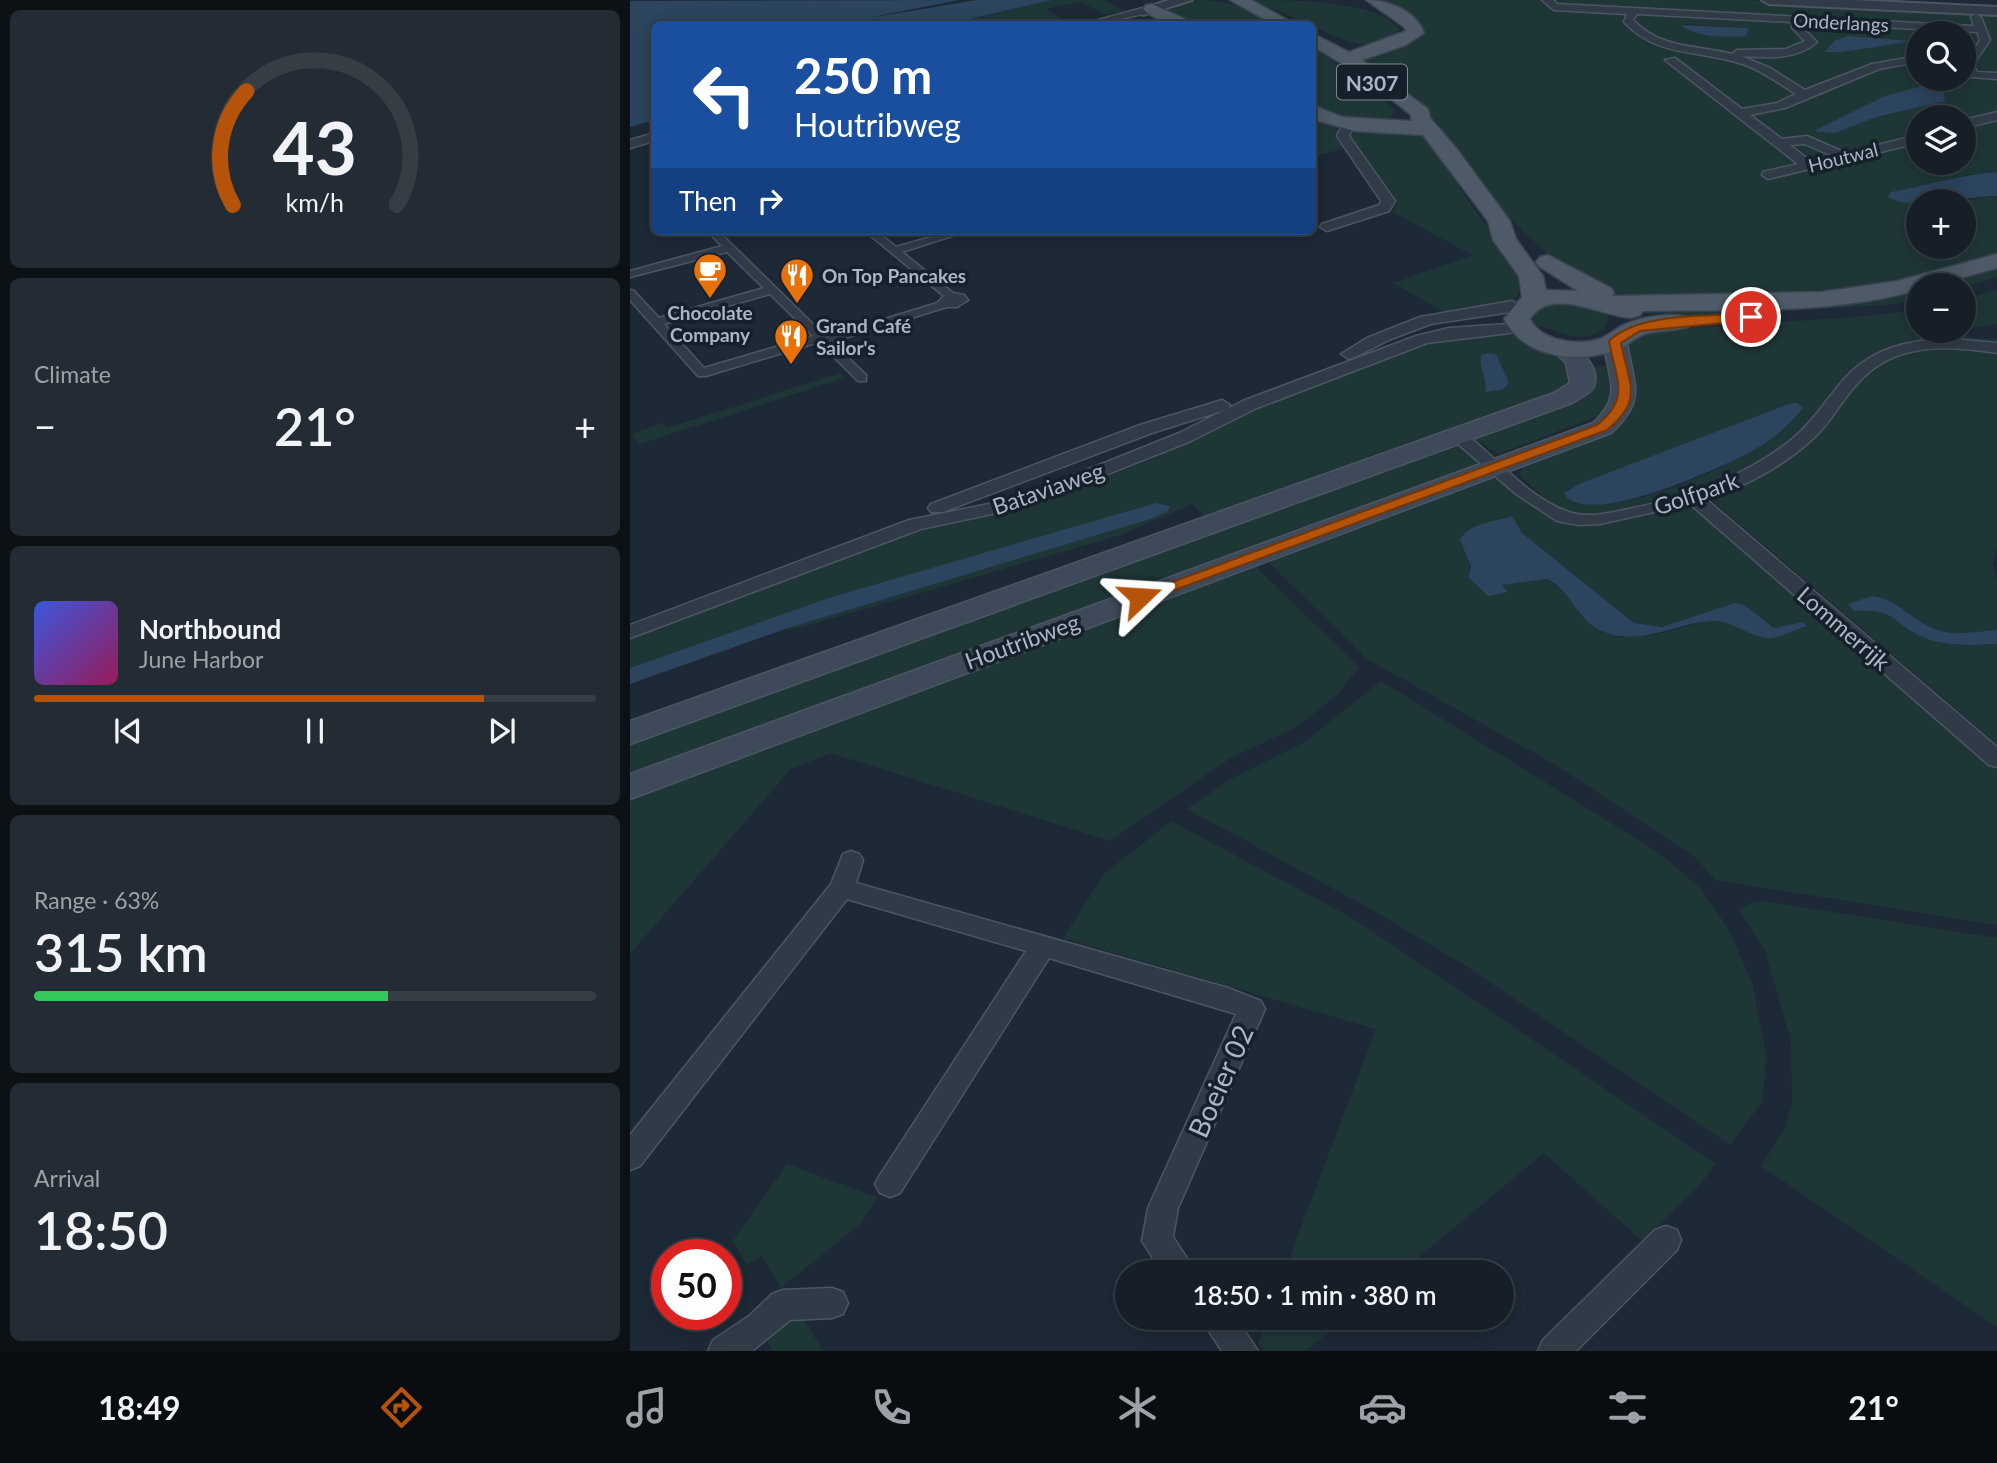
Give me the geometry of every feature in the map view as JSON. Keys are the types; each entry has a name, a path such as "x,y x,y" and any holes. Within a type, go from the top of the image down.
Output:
{"main road":[{"path":"1342,54 1359,53 1384,46 1404,40 1415,33 1415,29 1374,0"},
{"path":"1242,2 1280,21"},
{"path":"1147,10 1174,21"},
{"name":"N307","path":"1316,41 1342,54 1407,101 1421,113 1424,124"},
{"name":"N307","path":"1316,42 1370,80 1409,115 1424,124 1449,152 1499,221 1505,240 1520,264 1525,310 1561,347 1614,329"},
{"path":"1316,113 1348,124 1424,124"},
{"name":"N307","path":"1499,221 1521,236 1548,262 1566,285 1580,293 1614,329"},
{"name":"N307","path":"1525,310 1568,342 1614,329 1637,328 1689,312 1876,292 1997,261"},
{"name":"N307","path":"1548,262 1581,285 1601,293 1689,312 1906,305"},
{"path":"1976,289 1997,281"},
{"name":"N307","path":"1525,310 1580,293"},
{"path":"1525,310 1568,296 1614,329"},
{"name":"Houtribweg","path":"630,787 1602,428 1623,408 1626,400 1614,329"},
{"name":"Houtribweg","path":"630,733 1563,398 1582,386 1583,377 1572,355 1561,347"}],"street":[{"path":"1101,21 1185,0"},
{"name":"Onderlangs","path":"1547,0 1554,7 1980,29"},
{"path":"1702,0 1703,14"},
{"path":"1769,0 1997,11"},
{"path":"1621,26 1634,11"},
{"path":"1975,11 1985,40 1976,48"},
{"path":"1598,14 1657,44 1716,52 1768,54 1803,48 1812,42 1797,28 1798,20"},
{"path":"1621,26 1654,56"},
{"path":"1716,52 1764,69 1804,94"},
{"path":"1671,60 1810,166"},
{"path":"1739,113 1778,108 1792,103 1804,94 1876,66 1906,61"},
{"path":"1976,75 1997,76"},
{"path":"1976,121 1997,116"},
{"path":"1327,227 1384,208 1388,201 1343,136 1348,124"},
{"path":"630,144 651,138"},
{"path":"1779,143 1807,140 1844,157"},
{"name":"Houtwal","path":"1768,175 1906,142"},
{"path":"716,235 862,378"},
{"path":"630,293 702,373 822,340 947,300 896,250 875,235"},
{"path":"896,250 949,235"},
{"path":"630,274 728,248"},
{"path":"656,323 772,290"},
{"name":"Bataviaweg","path":"630,632 916,524 1019,503 1185,437 1251,404 1422,339 1461,332 1525,310"},
{"name":"Bataviaweg","path":"630,623 1146,429 1219,406 1349,354 1445,322 1525,310"},
{"name":"Golfpark","path":"1458,436 1542,503 1576,520 1602,520 1692,498 1737,481 1784,454 1813,428 1860,368 1884,355 1911,346 1947,343 1997,348"},
{"name":"Lommerrijk","path":"1692,498 1997,759"},
{"path":"630,1157 842,888 851,860"},
{"name":"Boeier 02","path":"842,888 1228,999 1252,1009 1163,1208 1157,1241 1172,1260"},
{"path":"890,1184 1042,947"},
{"path":"1555,1351 1666,1240"},
{"path":"724,1351 760,1327 783,1305 832,1303"},
{"path":"1225,1330 1242,1351"}],"green space":[{"path":"1051,0 1103,0 1125,11 1106,15 1080,2 1046,9 1061,18 1048,21 961,21"},
{"path":"1197,0 1219,2 1239,6 1272,21 1180,21 1163,13 1163,8"},
{"path":"1250,0 1353,7 1388,19 1399,29 1389,40 1362,44 1316,28 1316,21 1300,21"},
{"path":"1380,0 1744,0 1997,12 1997,172 1976,175 1976,105 1906,105 1906,175 1972,175 1929,189 1906,189 1906,259 1976,259 1976,199 1997,196 1997,256 1932,273 1906,273 1906,280 1902,281 1845,290 1736,297 1640,297 1607,292 1572,274 1529,237 1501,208 1421,105 1364,60 1363,56 1409,42 1420,34 1390,5","holes":["1683,24 1749,30 1742,36 1692,33"]},
{"path":"1316,48 1391,106 1395,112 1387,119 1377,122 1366,123 1343,118 1316,107"},
{"path":"1316,118 1337,129 1337,137 1345,148 1316,156"},
{"path":"1350,130 1423,134 1456,175 1461,190 1514,265 1519,280 1518,296 1499,308 1444,312 1394,283 1472,255 1393,212 1397,202 1395,198 1348,136"},
{"path":"1997,266 1997,277 1976,283 1976,273 1971,273"},
{"path":"1906,288 1906,302 1889,305 1666,318 1663,311"},
{"path":"1997,290 1997,324 1976,327 1976,296"},
{"path":"1552,303 1579,304 1607,315 1609,319 1602,329 1584,337 1531,323 1531,313"},
{"path":"1906,311 1906,343 1920,343 1890,348 1864,360 1843,379 1798,433 1781,447 1743,469 1702,486 1611,513 1582,516 1565,511 1541,495 1520,476 1522,463 1623,419 1631,401 1632,384 1620,347 1643,331","holes":["1791,403 1794,418 1776,434 1723,466 1659,492 1628,501 1575,503 1566,490"]},
{"path":"1506,334 1524,338 1563,355 1576,375 1568,389 1206,517 1192,504 1121,535 799,628 762,631 630,683 630,634 924,526 1024,509 1161,456 1159,453 1245,411 1437,340","holes":["1488,353 1502,390 1485,391 1481,355"]},
{"path":"1976,338 1997,339 1997,344 1951,343 1976,343"},
{"path":"1938,347 1997,350 1997,548 1993,564 1997,580 1997,630 1962,633 1941,631 1923,623 1890,601 1872,596 1870,610 1888,615 1914,633 1933,641 1954,645 1997,644 1997,744 1714,502 1713,497 1763,474 1870,366 1907,350"},
{"path":"1609,366 1612,381 1611,400 1597,416 1499,454 1477,440 1480,435 1563,405 1585,367"},
{"path":"840,373 844,378 640,444 632,434 663,423 667,428"},
{"path":"1456,443 1481,464 630,779 630,742"},
{"path":"1489,478 1513,486 1556,517 1580,525 1609,523 1673,508 1697,509 1997,770 1997,925 1715,880 1695,857 1554,764 1367,659 1264,558","holes":["1511,516 1522,533 1634,623 1662,627 1689,620 1759,617 1774,628 1802,622 1806,626 1772,638 1723,620 1707,621 1653,635 1622,637 1581,616 1570,596 1547,579 1501,585 1507,592 1468,577 1476,527"]},
{"path":"1252,563 1359,667 1338,694 1298,726 1229,759 1110,841 831,753 791,769 630,954 630,795"},
{"path":"1381,681 1658,852 1700,888 1728,928 1753,985 1766,1055 1763,1101 1730,1145 1466,966 1367,907 1187,809 1232,778 1306,741"},
{"path":"1171,821 1354,919 1716,1164 1699,1186 1642,1241 1544,1153 1415,1260 1289,1260 1376,1029 1063,938 1105,873"},
{"path":"1764,901 1997,938 1997,1327 1761,1166 1784,1130 1792,1103 1791,1041 1765,951 1739,910 1752,902"},
{"path":"787,1164 878,1198 860,1224 781,1288 762,1256 746,1265 742,1258 742,1239 734,1239"},
{"path":"798,1310 823,1351 773,1351 763,1333"},
{"path":"1263,1330 1331,1330 1306,1351 1264,1351 1258,1343"}],"water":[{"path":"959,0 868,18 977,0 1051,0 961,21 651,21 651,121 630,127 630,1"},
{"path":"1681,25 1749,29 1745,36 1720,37 1694,32"},
{"path":"1848,36 1906,42 1825,52 1834,41"},
{"path":"1906,90 1944,91 1945,101 1928,105 1906,105 1906,110 1876,117 1835,133 1814,131 1885,96"},
{"path":"1997,172 1997,196 1976,198 1976,189 1906,189 1906,202 1888,197 1891,192 1976,174"},
{"path":"1496,354 1509,383 1502,390 1485,392 1480,360 1481,355"},
{"path":"1797,403 1803,408 1771,439 1720,467 1690,479 1627,500 1599,505 1577,503 1564,493 1579,484"},
{"path":"1156,503 1170,506 1167,512 1150,519 788,628 630,684 630,668 832,597"},
{"path":"1512,516 1522,533 1634,623 1662,627 1735,603 1744,605 1774,628 1803,622 1807,626 1771,638 1726,623 1710,621 1628,637 1614,635 1592,625 1562,590 1547,579 1502,585 1508,592 1488,596 1468,577 1471,566 1460,540 1475,527"},
{"path":"1872,596 1890,601 1923,623 1941,631 1962,633 1997,630 1997,644 1961,645 1933,641 1914,633 1888,615 1855,611 1848,604"}],"place":[{"name":"Chocolate Company","path":"710,300"},
{"name":"On Top Pancakes","path":"797,305"},
{"name":"Grand Café Sailor's","path":"791,366"}],"route":[{"path":"1140,597 1602,428 1619,414 1626,400 1615,341 1637,328 1682,321 1751,317"}]}
